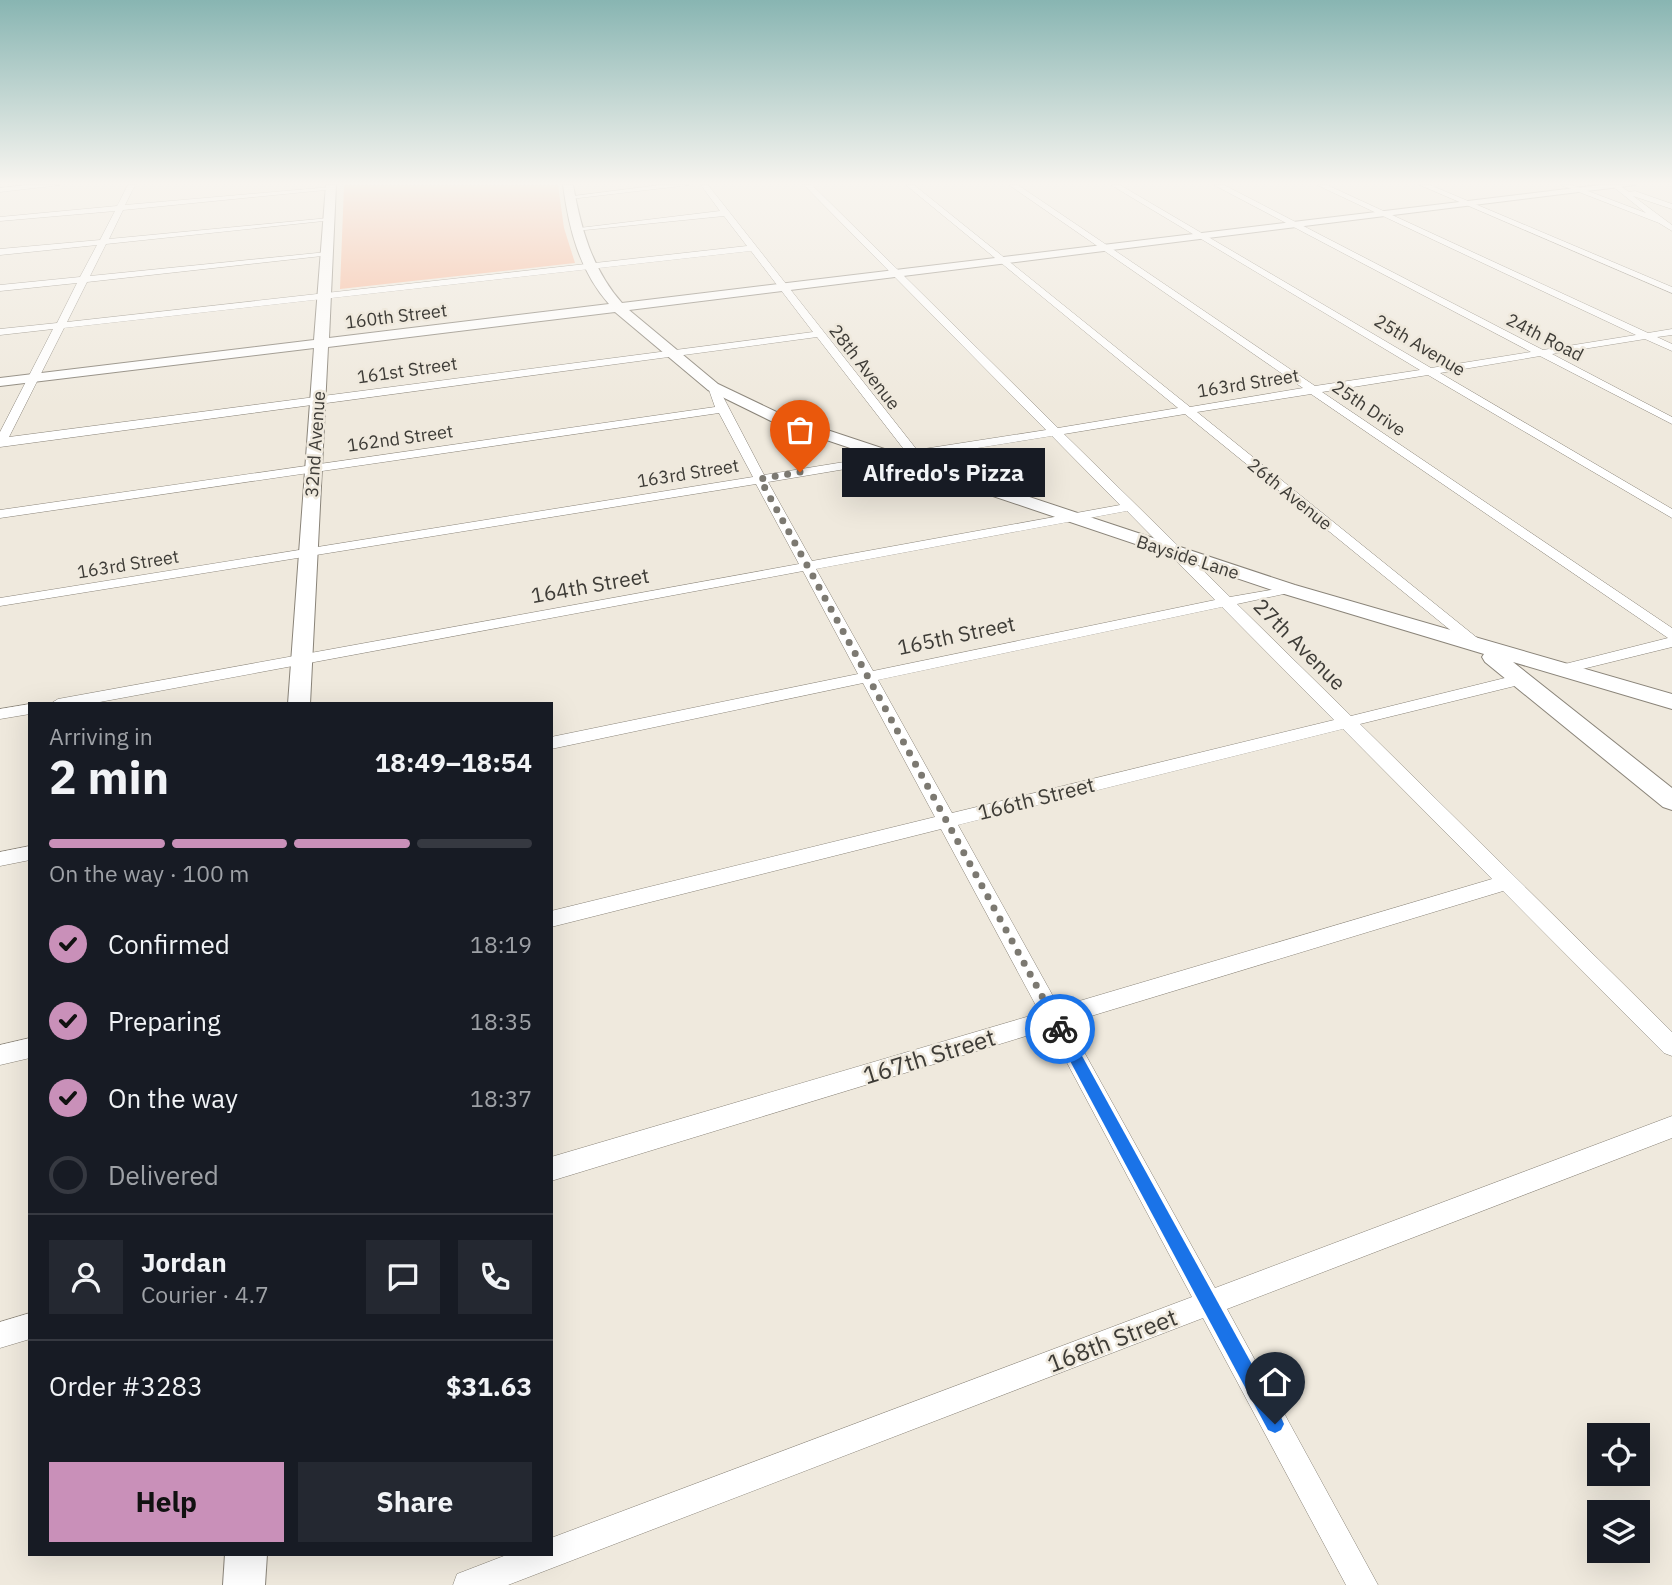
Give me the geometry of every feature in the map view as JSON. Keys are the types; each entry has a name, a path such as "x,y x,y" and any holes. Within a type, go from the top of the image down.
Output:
{"street":[{"path":"0,442 94,259"},
{"path":"0,288 288,259"},
{"name":"32nd Avenue","path":"299,702 327,259"},
{"name":"Bayside Lane","path":"586,259 598,284 618,307 671,353 713,387 779,419 894,457 919,461 1072,518 1288,589 1672,702"},
{"path":"0,332 653,259"},
{"name":"28th Avenue","path":"760,259 919,461"},
{"name":"27th Avenue","path":"881,259 1672,1046"},
{"name":"26th Avenue","path":"1000,259 1672,801"},
{"name":"160th Street","path":"0,382 1020,259"},
{"name":"25th Drive","path":"1120,259 1672,635"},
{"name":"25th Avenue","path":"1239,259 1672,514"},
{"name":"24th Road","path":"1359,259 1672,421"},
{"path":"1479,259 1672,348"},
{"path":"1598,259 1672,290"},
{"name":"163rd Street","path":"919,461 1054,432 1672,332"},
{"name":"161st Street","path":"0,442 819,334"},
{"path":"713,387 722,409 1363,1585"},
{"path":"722,409 779,419"},
{"name":"162nd Street","path":"0,514 722,409"},
{"name":"163rd Street","path":"0,602 894,457"},
{"name":"164th Street","path":"69,702 1130,507"},
{"name":"165th Street","path":"553,743 1288,589"},
{"path":"1558,670 1672,642"},
{"name":"166th Street","path":"553,918 1521,679"},
{"path":"0,714 28,709"},
{"path":"0,859 28,853"},
{"name":"167th Street","path":"553,1168 1507,882"},
{"path":"0,1055 28,1048"},
{"name":"168th Street","path":"553,1553 1672,1127"},
{"path":"0,1335 28,1327"},
{"path":"244,1585 246,1556"},
{"name":"168th Street","path":"468,1585 545,1556"}],"shaded area":[{"path":"341,259 574,259 575,263 340,289"}],"way so far":[{"path":"800,472 760,479 1060,1029"}],"place":[{"name":"Alfredo's Pizza","path":"800,472"}],"route":[{"path":"1060,1029 1275,1424"}]}
